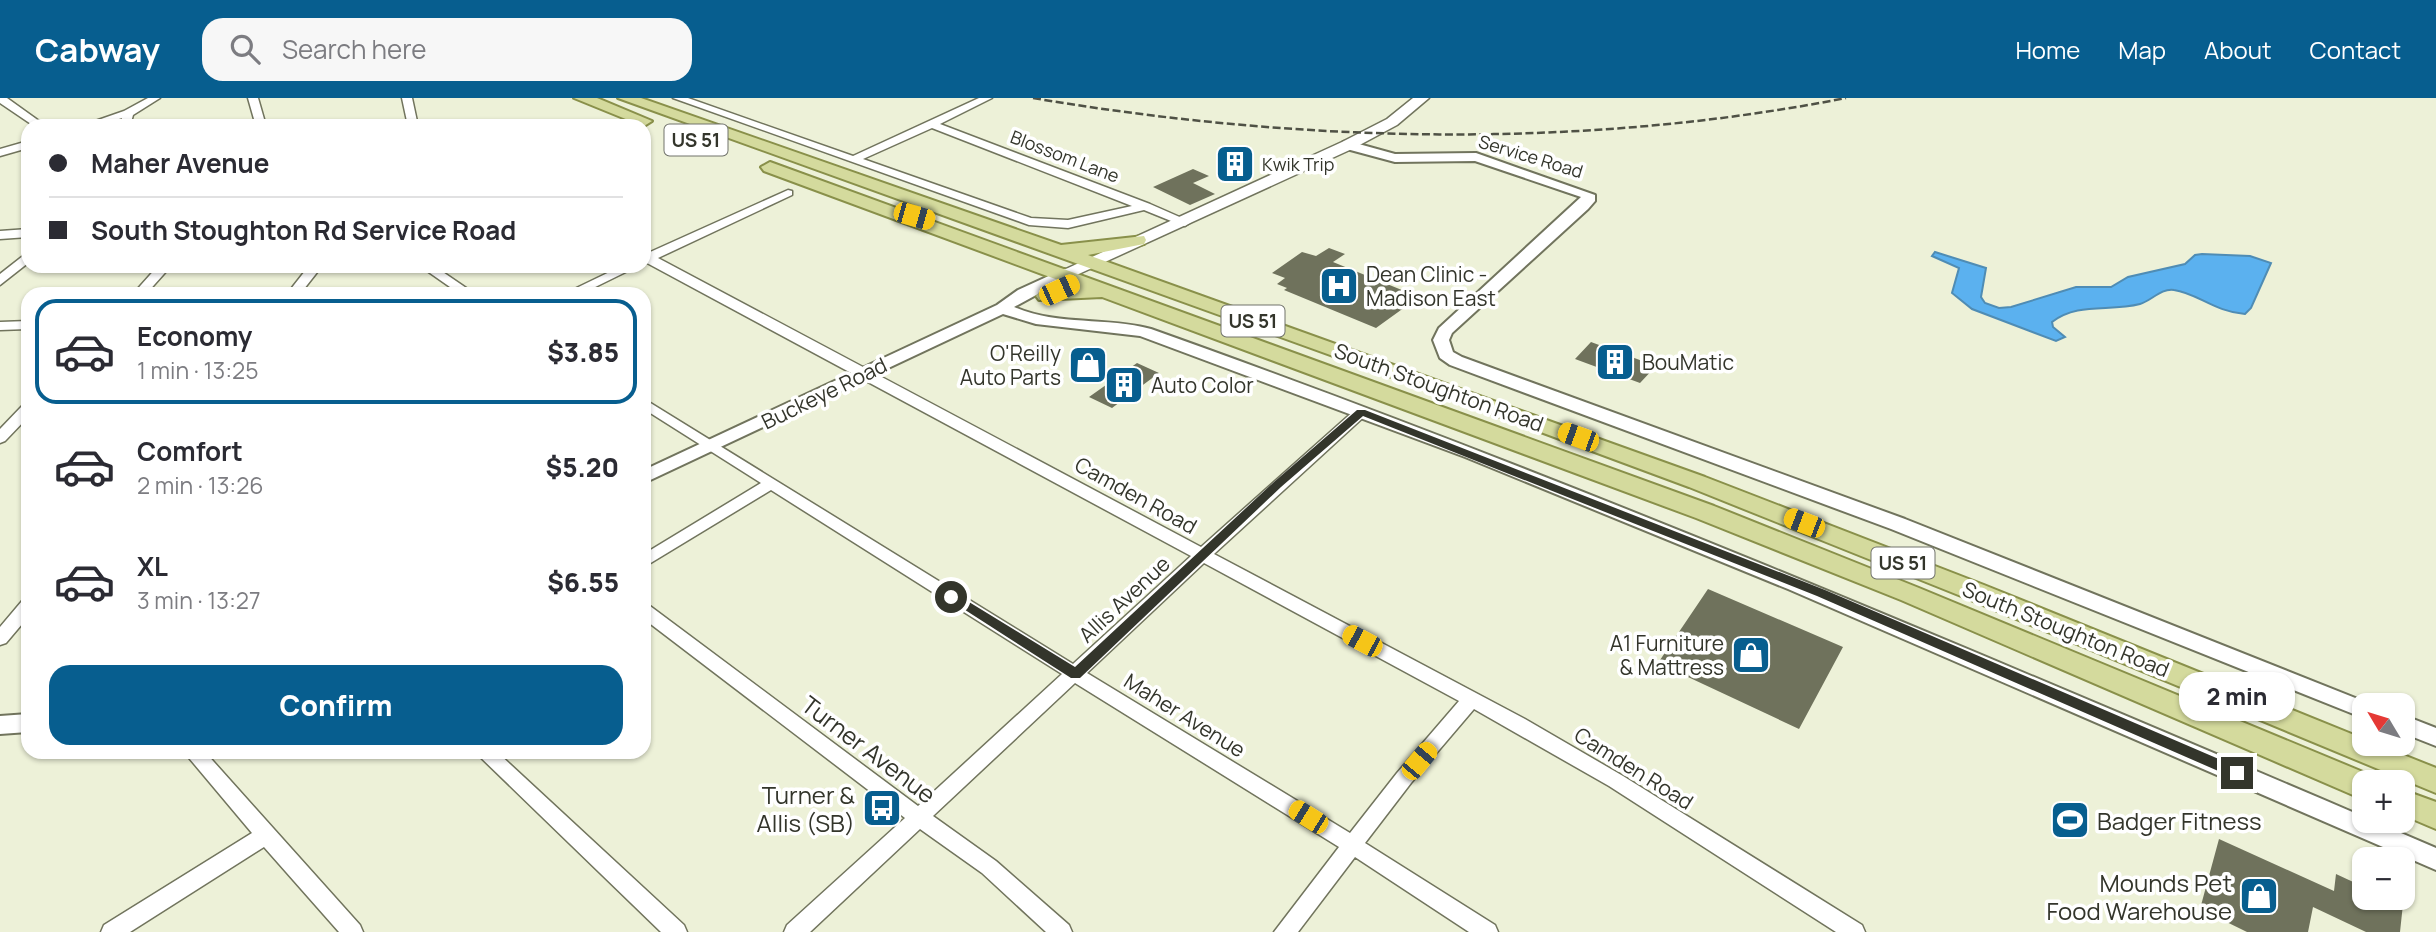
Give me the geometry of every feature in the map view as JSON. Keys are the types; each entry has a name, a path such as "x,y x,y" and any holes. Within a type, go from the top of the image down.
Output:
{"main road":[{"name":"South Stoughton Road","path":"582,98 639,119"},
{"name":"South Stoughton Road","path":"626,98 1055,250 1088,274 1910,594 2352,781"},
{"path":"1055,250 1138,246 1165,238 1185,222 1348,145 1392,121 1422,98"},
{"name":"South Stoughton Road","path":"651,123 1023,260 1088,274 1142,281 1364,360 1842,538 2436,781"},
{"path":"873,205 1142,289 1330,354 1364,360"},
{"path":"1023,260 1033,275 1038,293 1088,274 1138,246"},
{"path":"1138,246 1136,266 1142,281"},
{"path":"2415,807 2436,816"}],"street":[{"path":"0,98 31,119"},
{"path":"109,119 128,113 155,98"},
{"path":"253,98 259,119"},
{"path":"407,98 412,119"},
{"path":"677,98 990,208 1043,223 1082,222 1146,206"},
{"path":"855,159 987,98"},
{"path":"127,119 128,113"},
{"name":"Blossom Lane","path":"932,124 1185,222"},
{"name":"Service Road","path":"1348,145 1403,159 1476,156 1588,195 1588,201 1583,206 1445,331"},
{"path":"0,153 21,146"},
{"path":"651,255 788,192"},
{"path":"0,235 21,234"},
{"name":"Camden Road","path":"651,261 1471,700 1616,781 1854,932"},
{"path":"0,281 21,262"},
{"path":"146,287 158,273"},
{"path":"299,287 310,273"},
{"path":"437,273 458,287"},
{"path":"586,287 616,273"},
{"name":"Buckeye Road","path":"651,474 1003,308 1088,274"},
{"path":"1003,308 1034,319 1097,324 1145,332 1361,412 1821,593 2436,859"},
{"path":"0,326 21,325"},
{"name":"South Stoughton Road","path":"1445,331 1441,340 1443,349 1452,359 1468,366 1898,524 2352,704"},
{"name":"Maher Avenue","path":"651,407 1352,844 1488,932"},
{"name":"Allis Avenue","path":"794,932 1278,485 1361,412"},
{"path":"2,433 21,415"},
{"path":"2,433 21,430"},
{"path":"651,557 772,483"},
{"path":"0,639 21,614"},
{"name":"Turner Avenue","path":"651,615 989,867 1061,932"},
{"path":"1285,932 1352,844 1471,700"},
{"path":"0,725 21,724"},
{"path":"2415,729 2436,737"},
{"path":"199,759 352,932"},
{"path":"491,759 676,932"},
{"path":"112,932 266,835"}],"water":[{"path":"1935,252 1986,268 1981,297 1985,303 1999,308 2011,307 2076,287 2111,287 2128,277 2185,264 2195,255 2250,256 2271,263 2251,308 2245,314 2224,310 2191,295 2169,290 2140,304 2083,310 2062,316 2052,322 2053,327 2065,337 2056,341 1972,309 1952,293 1959,268 1932,256"}],"building":[{"path":"1193,169 1209,176 1193,183 1215,194 1190,205 1153,187"},
{"name":"Dean Clinic - Madison East","path":"1329,248 1345,254 1333,262 1419,297 1376,328 1284,290 1287,288 1277,284 1285,278 1272,273 1302,252 1316,256"},
{"name":"BouMatic","path":"1591,342 1656,366 1640,383 1575,359"},
{"name":"Auto Color","path":"1137,363 1159,373 1112,408 1089,397"},
{"name":"A1 Furniture & Mattress","path":"1708,589 1843,647 1799,729 1658,663"},
{"name":"Mounds Pet Food Warehouse","path":"2219,839 2334,891 2336,874 2352,881 2352,910 2402,910 2400,932 2366,932 2313,907 2308,932 2247,932 2200,909"}],"railway":[{"path":"1033,98 1133,113 1235,124 1440,134 1542,133 1644,126 1746,115 1846,98"}],"place":[{"name":"Kwik Trip","path":"1235,164"},
{"name":"Dean Clinic - Madison East","path":"1339,286"},
{"name":"BouMatic","path":"1615,362"},
{"name":"O'Reilly Auto Parts","path":"1088,365"},
{"name":"Auto Color","path":"1124,385"},
{"name":"A1 Furniture & Mattress","path":"1751,655"},
{"name":"Turner & Allis (SB)","path":"882,808"},
{"name":"Badger Fitness","path":"2070,820"},
{"name":"Mounds Pet Food Warehouse","path":"2259,896"}],"route":[{"path":"951,597 1076,674 1278,485 1361,412 1821,593 2237,773"}]}
